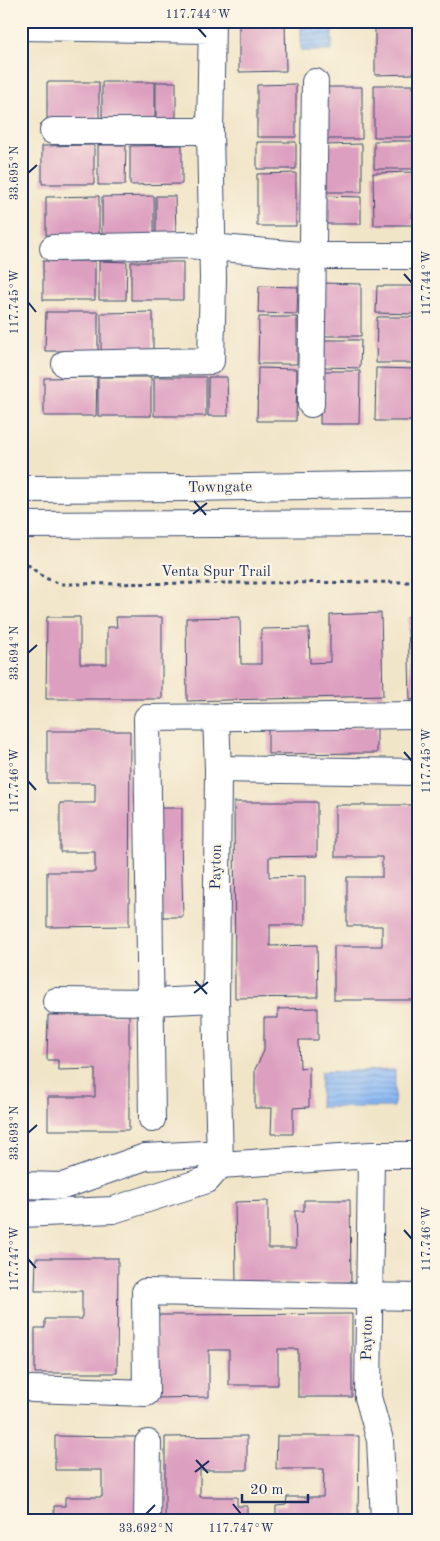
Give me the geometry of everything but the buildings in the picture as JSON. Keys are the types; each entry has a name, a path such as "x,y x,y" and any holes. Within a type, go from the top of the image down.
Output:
{"street":[{"path":"21,28 212,26 210,131 213,278 211,361 65,364"},
{"path":"311,404 315,82"},
{"path":"53,131 210,131"},
{"path":"53,248 188,245 312,256 419,256"},
{"name":"Towngate","path":"21,489 419,484"},
{"path":"21,525 419,523"},
{"path":"152,1119 147,718 419,715"},
{"name":"Payton","path":"216,717 218,769 216,1000 220,1165"},
{"path":"218,769 419,772"},
{"path":"56,1002 216,1000"},
{"path":"21,1185 63,1186 145,1157 204,1154 220,1165 371,1155 419,1155"},
{"name":"Payton","path":"371,1155 368,1397 380,1440 384,1520"},
{"path":"21,1214 114,1210 207,1180 220,1165"},
{"path":"32,1389 146,1394 145,1292 419,1298"},
{"path":"147,1520 148,1443"}],"path":[{"name":"Venta Spur Trail","path":"21,559 43,577 60,584 419,582"}],"water":[{"path":"301,21 332,21 332,51 301,51"},
{"path":"395,1070 394,1107 320,1107 321,1072"}]}
